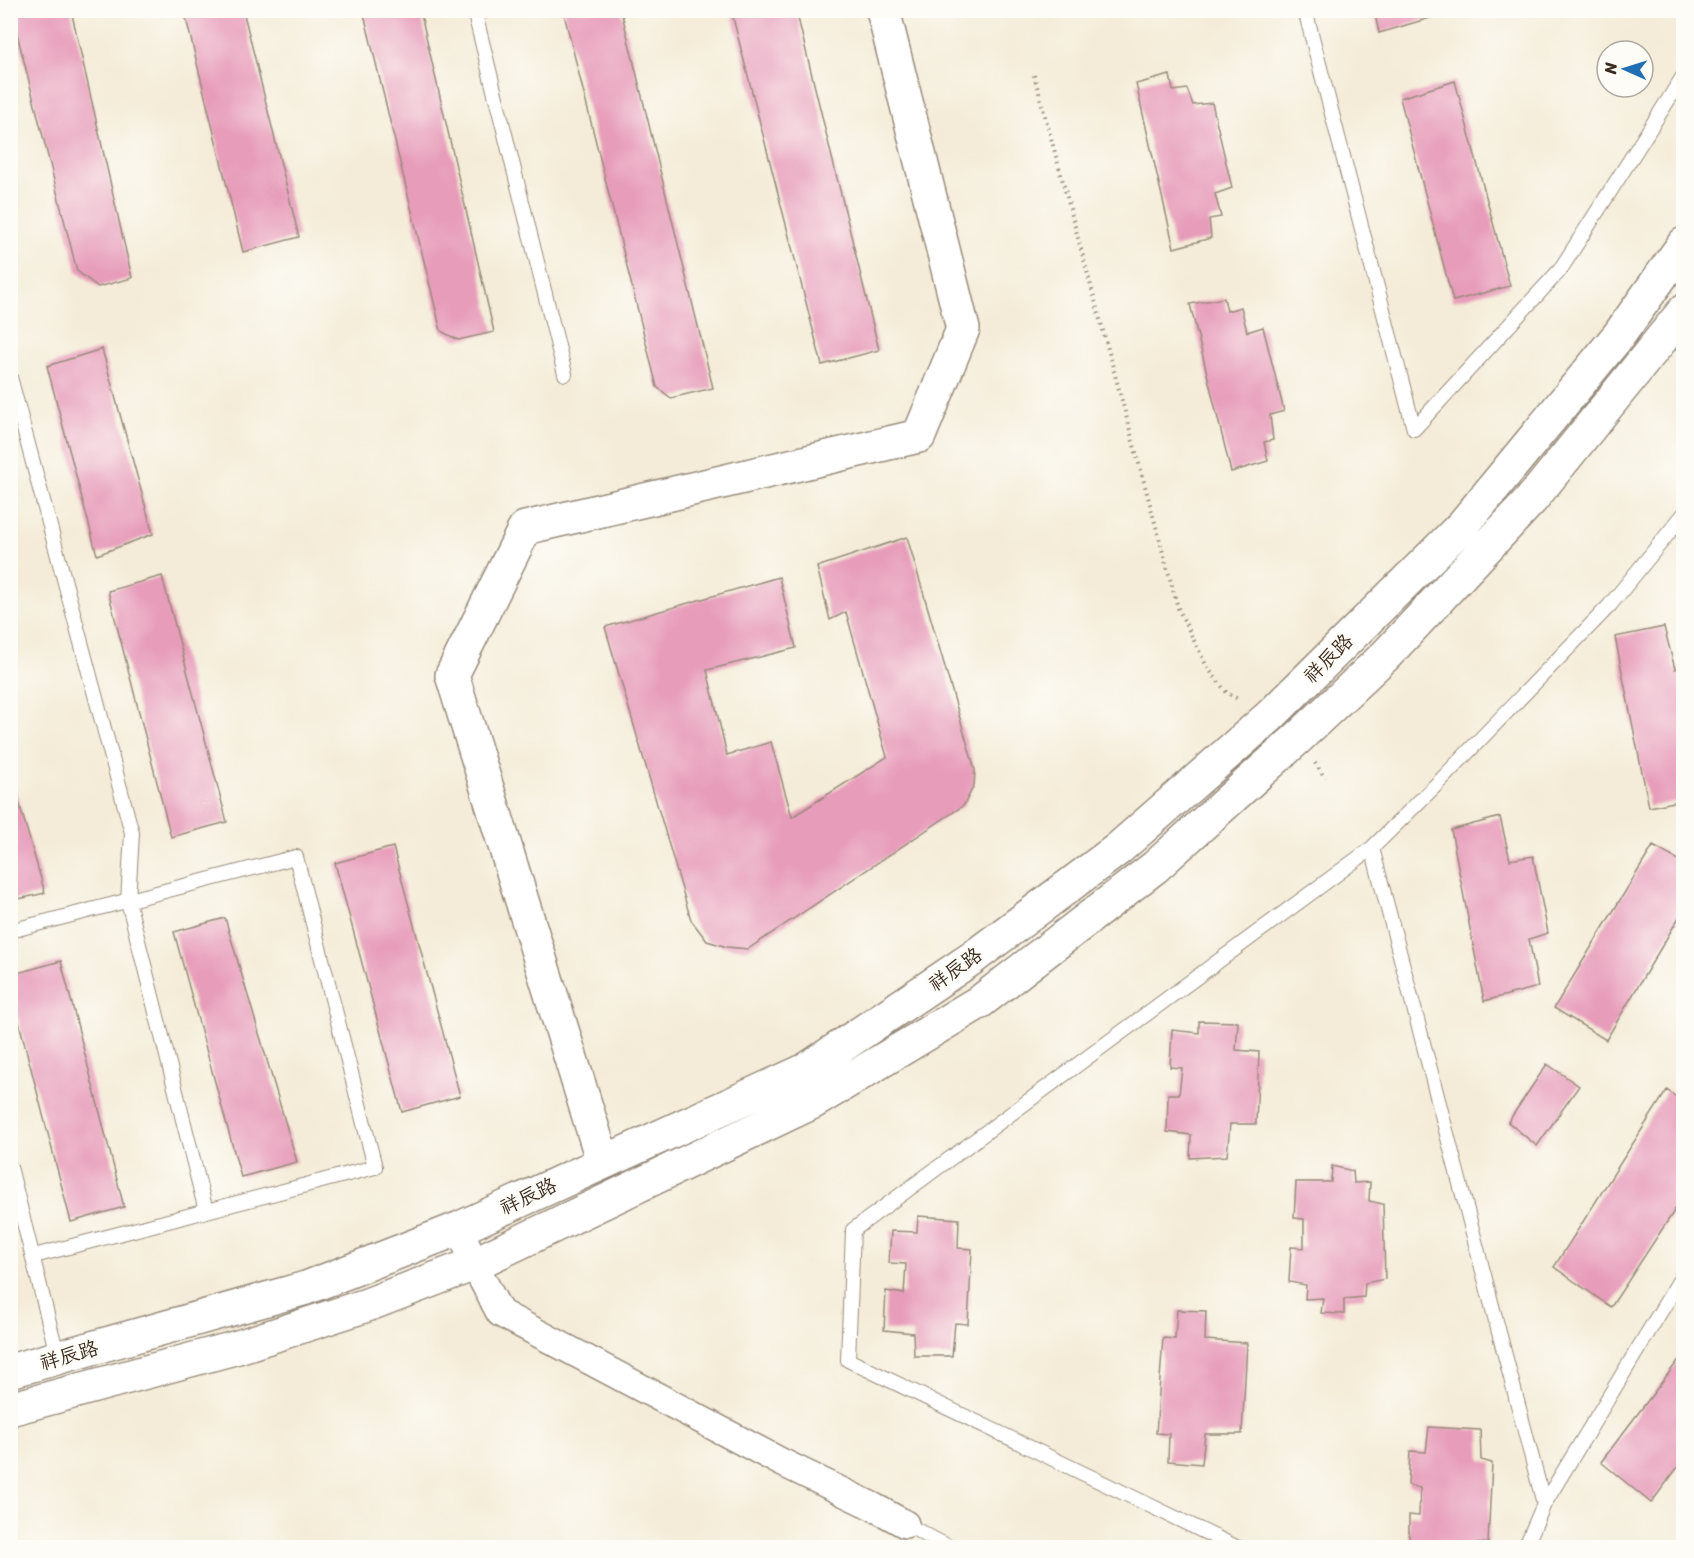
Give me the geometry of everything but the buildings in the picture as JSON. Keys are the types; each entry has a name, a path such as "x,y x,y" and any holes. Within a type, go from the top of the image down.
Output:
{"street":[{"path":"603,1162 452,675 525,528 919,436 963,329 883,10"},
{"name":"祥辰路","path":"10,1371 306,1288 460,1228 806,1070 971,959 1118,849 1270,716 1462,526 1619,335 1683,244"},
{"name":"祥辰路","path":"10,1409 238,1347 367,1305 474,1264 813,1102 981,1001 1155,867 1386,655 1531,500 1683,311"},
{"path":"460,1228 474,1264 500,1313 905,1524"}],"lane":[{"path":"474,10 565,374"},
{"path":"1305,10 1414,429 1560,270 1683,75"},
{"path":"10,377 132,832 128,901 206,1211"},
{"path":"1238,1548 848,1360 852,1230 1372,848 1610,605 1683,514"},
{"path":"1372,848 1544,1503"},
{"path":"10,932 296,857 375,1167 34,1256"},
{"path":"10,1167 58,1358"},
{"path":"1525,1548 1544,1503 1683,1273"},
{"path":"905,1524 951,1548"}],"path":[{"path":"1034,75 1178,608 1207,667 1227,693 1270,716"},
{"path":"1298,738 1325,778"}]}
